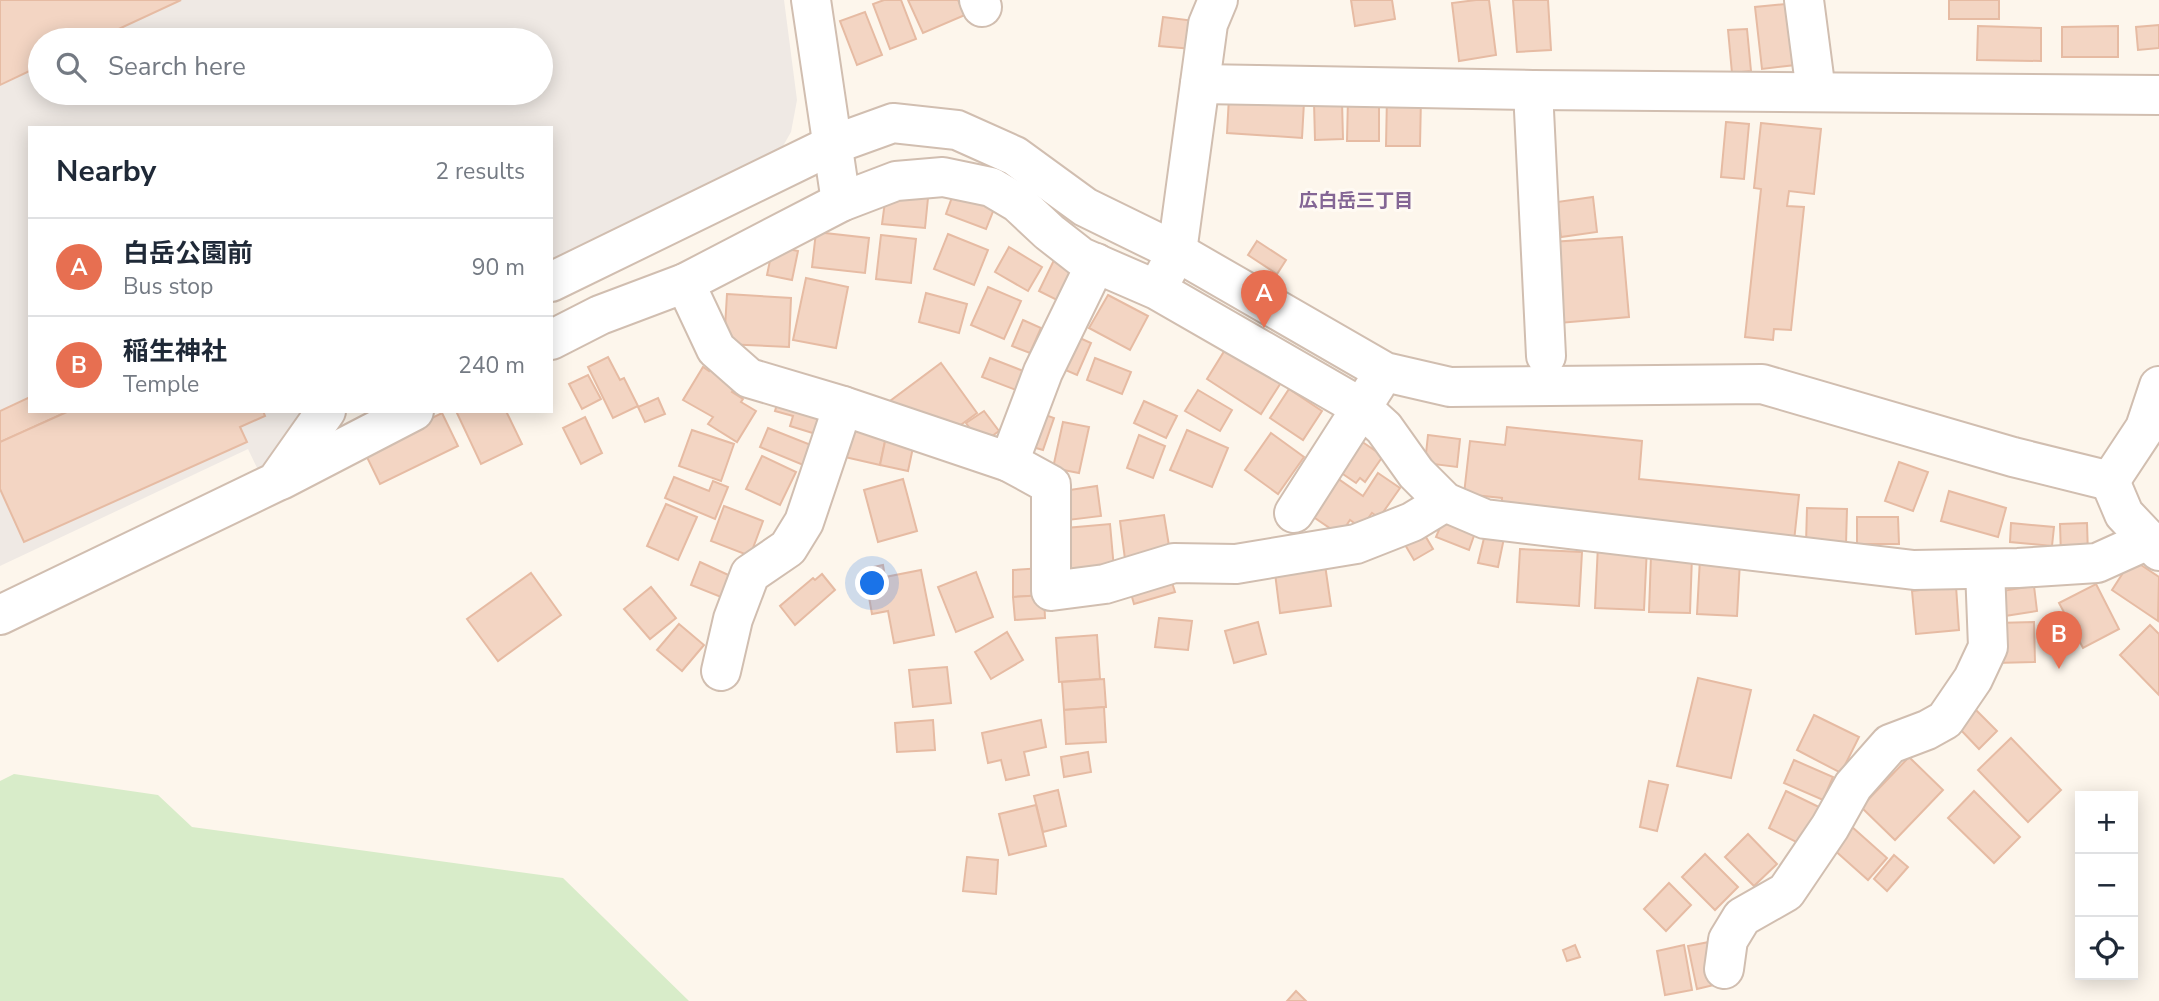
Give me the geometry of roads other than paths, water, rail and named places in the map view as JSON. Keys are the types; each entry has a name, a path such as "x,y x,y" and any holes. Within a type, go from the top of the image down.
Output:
{"street":[{"path":"811,0 841,202"},
{"path":"1166,273 1208,24 1218,0"},
{"path":"1804,0 1816,92"},
{"path":"1200,84 1533,90 2159,95"},
{"path":"1533,90 1546,356"},
{"path":"553,281 832,145 893,123 957,130 1015,156 1085,207 1166,273 1362,408 1384,428 1416,473 1445,502 1485,519 1914,570 2098,563 2154,545 2124,514 2110,481"},
{"path":"553,339 600,315 685,283 841,202 896,181 943,177 991,187 1018,203 1049,232 1082,257 1096,263 1166,273 1385,372 1450,387 1762,384 2012,457 2110,481"},
{"path":"1009,462 1043,372 1096,263"},
{"path":"685,283 716,349 749,378 843,406 1009,462 1051,485 1051,591 1105,584 1174,563 1236,564 1356,544 1412,522 1445,502"},
{"path":"1294,513 1385,372"},
{"path":"2110,481 2145,428 2159,386"},
{"path":"721,671 733,619 750,574 788,548 804,522 843,406"},
{"path":"276,482 325,413"},
{"path":"0,615 276,482 410,413"},
{"path":"1724,969 1728,940 1742,917 1786,892 1830,827 1853,786 1890,744 1945,720 1973,679 1988,647 1984,569"}],"place":[{"name":"白岳公園前","path":"1264,328"},
{"name":"稲生神社","path":"2059,669"}],"district":[{"name":"広白岳三丁目","path":"1356,200"}]}
